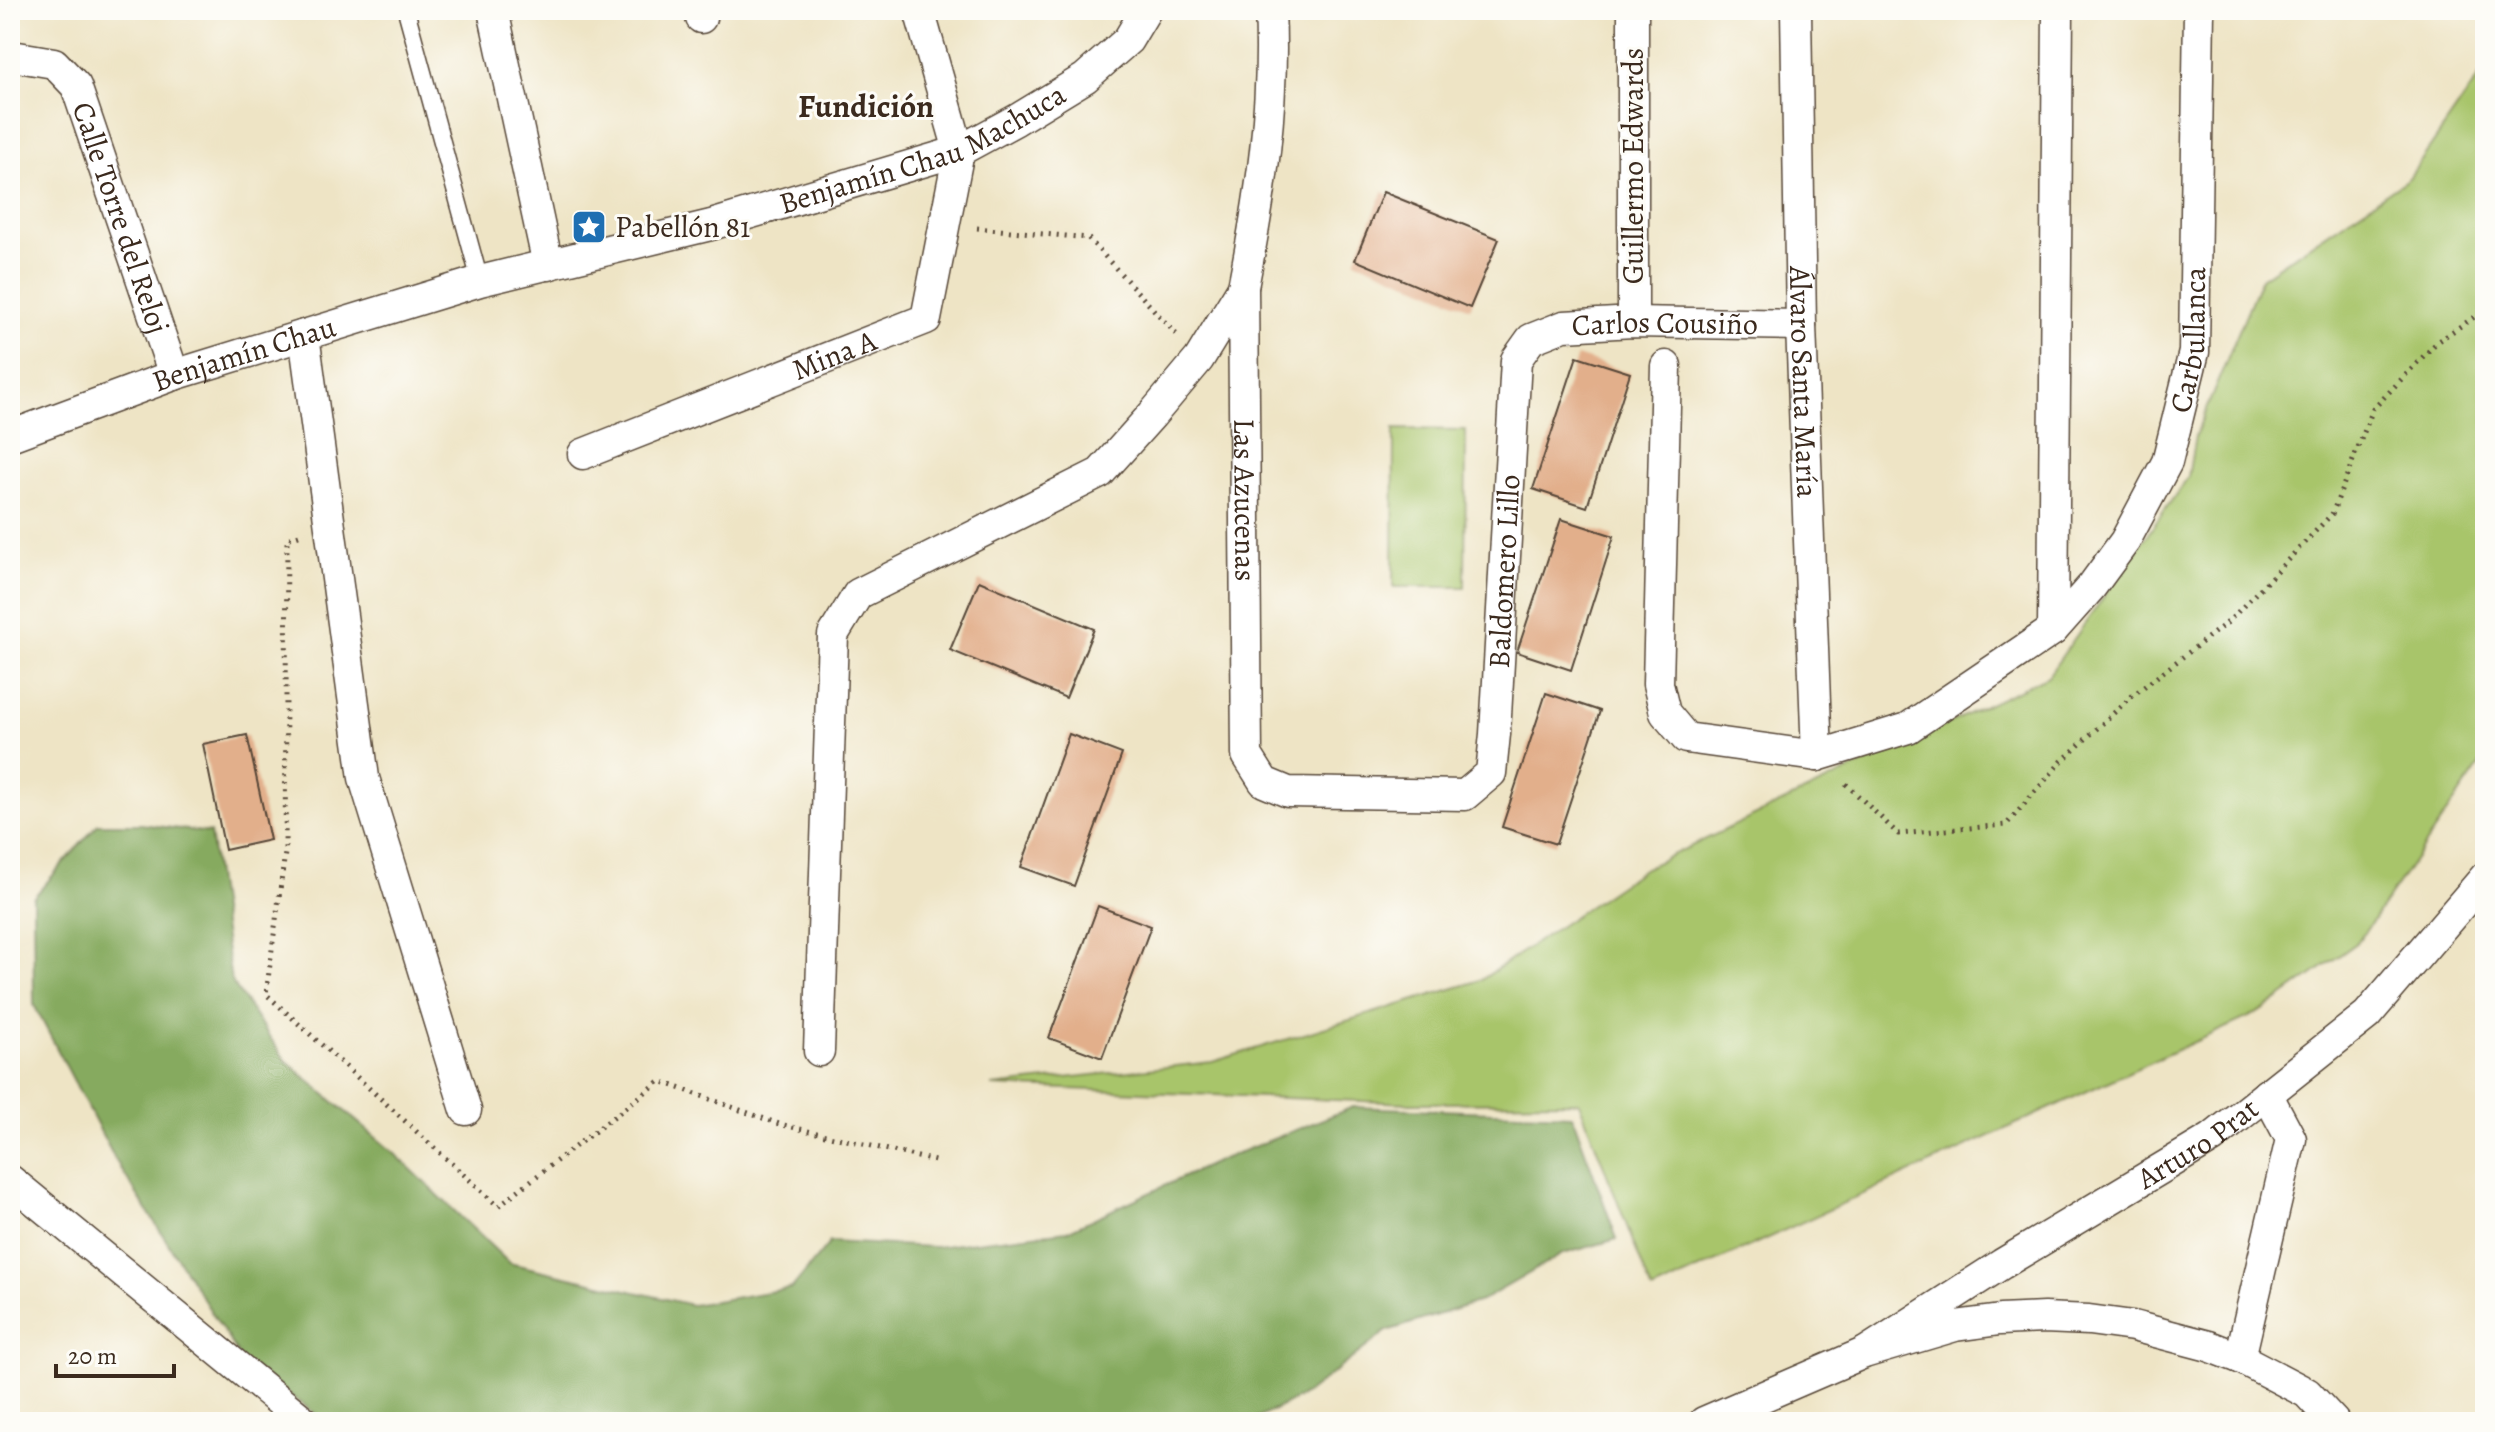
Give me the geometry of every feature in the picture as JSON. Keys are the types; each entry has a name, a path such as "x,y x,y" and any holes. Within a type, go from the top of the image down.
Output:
{"street":[{"path":"493,10 548,265"},
{"path":"919,10 959,151"},
{"name":"Benjamín Chau Machuca","path":"480,281 711,225 959,151 1085,78 1128,40 1146,10"},
{"name":"Las Azucenas","path":"1270,10 1270,94 1265,159 1243,287 1247,755 1264,782 1288,792 1465,795"},
{"name":"Guillermo Edwards","path":"1633,10 1633,322"},
{"name":"Álvaro Santa María","path":"1796,10 1801,325 1817,756"},
{"path":"2053,630 2058,10"},
{"name":"Carbullanca","path":"1817,756 1908,728 2053,630 2092,586 2125,541 2167,462 2194,352 2199,10"},
{"name":"Calle Torre del Reloj","path":"10,60 18,57 54,63 76,86 174,375"},
{"name":"Mina A","path":"583,454 926,319 959,151"},
{"name":"Benjamín Chau","path":"10,436 174,375 480,281"},
{"path":"819,1051 833,635 858,594 1100,473 1199,359 1243,287"},
{"name":"Carlos Cousiño","path":"1531,339 1564,326 1633,322 1801,325"},
{"path":"304,335 364,778 466,1110"},
{"name":"Baldomero Lillo","path":"1465,795 1491,773 1516,360 1531,339"},
{"path":"1666,366 1658,684 1665,713 1686,738 1817,756"},
{"name":"Arturo Prat","path":"1864,1353 2002,1264 2212,1138 2367,1015 2485,877"},
{"path":"2240,1358 2291,1139 2267,1094"},
{"path":"10,1180 305,1422"},
{"path":"1704,1422 1864,1353 1955,1326 2044,1318 2133,1326 2209,1346 2240,1358 2307,1393 2334,1422"}],"lane":[{"path":"406,10 480,281"}],"path":[{"path":"992,230 1088,238 1199,359"},
{"path":"1817,756 1898,834 2006,825 2062,761 2132,696 2228,622 2332,514 2373,409 2438,341 2485,310"},
{"path":"329,525 287,539 285,853 266,994 498,1206 660,1081 779,1124 939,1162"}],"green space":[{"path":"2485,68 2485,757 2358,942 2262,1011 1652,1291 1579,1102 1410,1103 992,1086 1212,1062 1481,980 1645,868 2048,676 2188,477 2195,436 2261,278 2409,178"},
{"path":"1394,429 1466,430 1465,587 1393,587"},
{"path":"98,824 141,824 210,833 231,981 286,1061 394,1153 509,1263 692,1305 792,1288 830,1242 935,1247 1067,1231 1218,1161 1353,1107 1572,1115 1617,1239 1563,1254 1481,1301 1387,1331 1306,1394 1250,1422 327,1422 241,1359 116,1161 34,1005 33,898"}],"building":[{"path":"1383,192 1499,239 1470,308 1355,260"},
{"path":"1577,356 1630,373 1587,507 1533,489"},
{"path":"1561,519 1614,536 1571,670 1517,652"},
{"path":"979,581 1094,629 1066,698 950,650"},
{"path":"1546,693 1600,711 1556,844 1502,827"},
{"path":"1069,734 1122,754 1074,886 1021,867"},
{"path":"247,735 270,840 225,850 203,744"},
{"path":"1098,906 1151,926 1102,1058 1049,1038"}],"place":[{"name":"Pabellón 81","path":"589,227"}],"district":[{"name":"Fundición","path":"866,106"}]}
